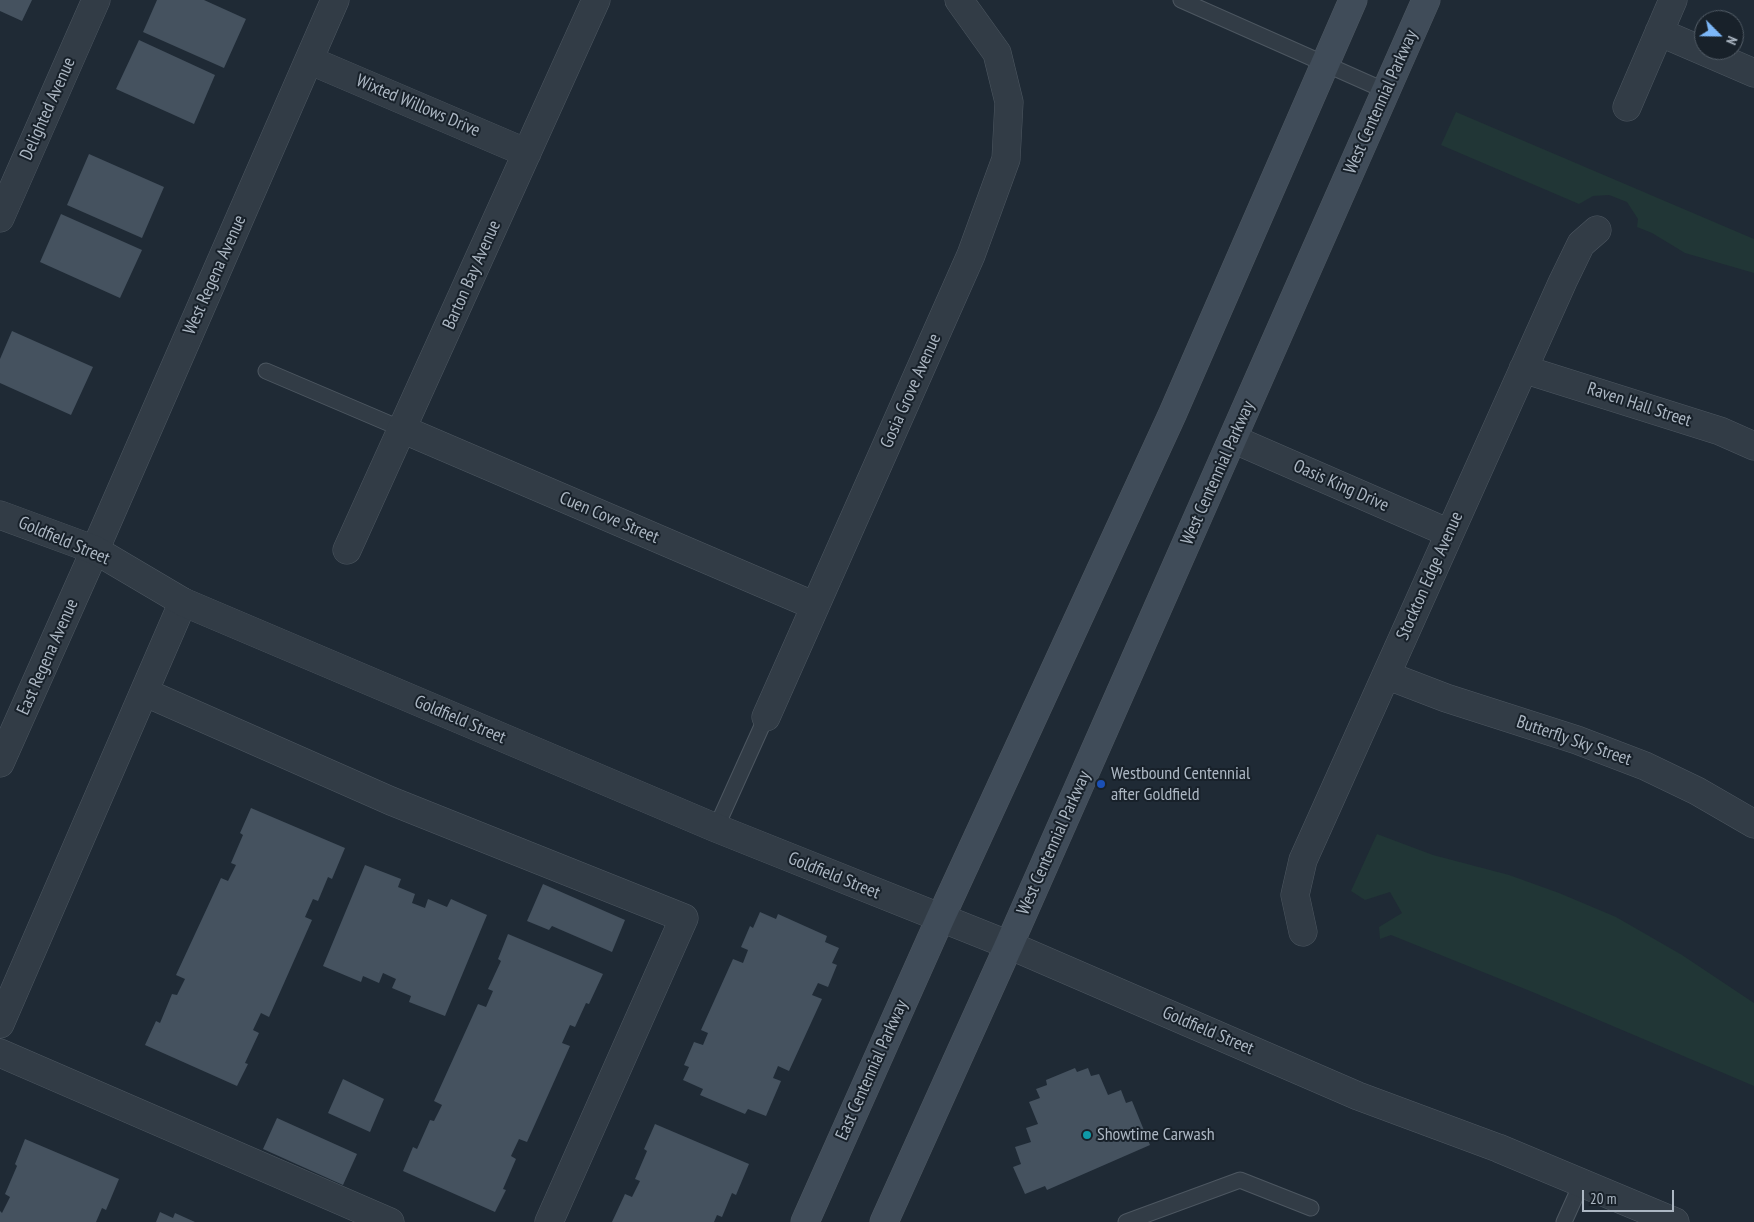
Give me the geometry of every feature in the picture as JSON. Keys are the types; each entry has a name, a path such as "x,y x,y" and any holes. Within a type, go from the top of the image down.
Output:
{"main road":[{"path":"940,919 1172,415 1353,0"},
{"name":"West Centennial Parkway","path":"1008,946 1426,0"},
{"name":"East Centennial Parkway","path":"805,1222 940,919"},
{"path":"884,1222 1008,946"}],"street":[{"name":"Delighted Avenue","path":"0,218 96,0"},
{"name":"West Regena Avenue","path":"95,550 335,0"},
{"name":"Barton Bay Avenue","path":"347,550 596,0"},
{"name":"Gosia Grove Avenue","path":"766,717 971,255 1006,159 1009,102 997,53 959,0"},
{"path":"1627,107 1673,0"},
{"path":"1659,32 1754,73"},
{"name":"Wixted Willows Drive","path":"309,60 527,152"},
{"name":"Stockton Edge Avenue","path":"1303,932 1295,895 1303,860 1581,244 1597,230"},
{"name":"Raven Hall Street","path":"1524,369 1703,425 1754,446"},
{"name":"Cuen Cove Street","path":"402,429 815,606"},
{"name":"Oasis King Drive","path":"1233,439 1449,533"},
{"name":"Goldfield Street","path":"0,515 95,550 183,602 716,828 1008,946 1358,1096 1498,1148 1675,1222"},
{"name":"East Regena Avenue","path":"0,763 95,550"},
{"path":"0,1024 183,602"},
{"name":"Butterfly Sky Street","path":"1386,675 1446,698 1577,740 1645,766 1697,790 1754,824"},
{"path":"144,692 391,801 684,918 549,1222"},
{"path":"0,1053 390,1222"}],"lane":[{"path":"1181,0 1386,91"},
{"path":"266,371 402,429"},
{"path":"716,828 766,717"},
{"path":"1126,1222 1240,1180 1311,1208"},
{"path":"1564,1222 1582,1182"}],"green space":[{"path":"1456,112 1754,239 1754,273 1685,253 1652,233 1637,227 1638,219 1627,202 1609,195 1593,196 1579,204 1441,145"},
{"path":"1377,834 1433,855 1509,875 1559,893 1616,917 1682,955 1754,1003 1754,1086 1535,993 1391,935 1380,939 1379,927 1402,913 1390,892 1365,900 1351,891"}],"building":[{"path":"0,0 32,0 22,21 0,11"},
{"path":"157,0 204,0 246,19 224,68 143,32"},
{"path":"139,40 215,75 194,124 116,89"},
{"path":"89,154 164,187 142,238 67,205"},
{"path":"61,214 142,250 120,298 40,262"},
{"path":"12,331 93,367 71,415 0,383 0,359"},
{"path":"251,808 345,848 332,879 328,877 318,901 313,899 305,917 312,920 269,1017 261,1013 253,1030 259,1033 245,1063 248,1064 237,1086 145,1045 156,1021 160,1023 172,994 177,995 185,979 176,975 221,878 228,881 236,865 231,863 243,835 240,833"},
{"path":"365,865 401,879 398,887 415,894 412,903 425,908 428,899 447,907 451,899 487,915 445,1016 409,1002 411,996 392,988 396,979 383,973 379,983 363,976 361,982 323,966"},
{"path":"543,884 625,920 612,952 552,926 549,930 527,921"},
{"path":"760,912 776,919 778,914 827,936 825,942 839,948 832,963 837,965 828,987 818,983 812,995 822,999 789,1071 778,1066 773,1078 781,1081 766,1116 748,1109 745,1114 700,1095 703,1089 683,1080 689,1067 684,1065 694,1042 703,1045 708,1033 701,1030 733,959 743,963 748,950 741,947 750,926 753,928"},
{"path":"508,934 603,974 589,1004 586,1003 575,1027 570,1025 562,1043 570,1046 527,1142 519,1139 511,1156 516,1159 503,1189 506,1190 495,1212 403,1171 413,1147 417,1149 430,1120 434,1121 442,1105 434,1101 478,1004 486,1007 493,991 488,989 501,961 498,959"},
{"name":"Showtime Carwash","path":"1075,1068 1077,1072 1088,1068 1091,1076 1099,1074 1108,1095 1121,1090 1126,1103 1132,1101 1150,1145 1047,1190 1045,1186 1025,1194 1013,1167 1021,1164 1015,1147 1031,1142 1026,1128 1038,1124 1029,1102 1040,1098 1036,1089 1047,1085 1046,1080"},
{"path":"343,1079 384,1099 370,1132 328,1113"},
{"path":"277,1118 357,1154 343,1185 263,1149"},
{"path":"655,1124 749,1164 736,1195 732,1193 722,1217 717,1215 714,1222 612,1222 625,1194 632,1197 640,1181 635,1179 647,1151 644,1149"},
{"path":"25,1139 119,1179 106,1210 102,1208 96,1222 0,1222 0,1211 2,1213 10,1197 5,1194 17,1166 15,1164"},
{"path":"160,1212 173,1218 175,1213 195,1222 156,1222"}],"place":[{"name":"Westbound Centennial after Goldfield","path":"1101,784"},
{"name":"Showtime Carwash","path":"1087,1135"}]}
